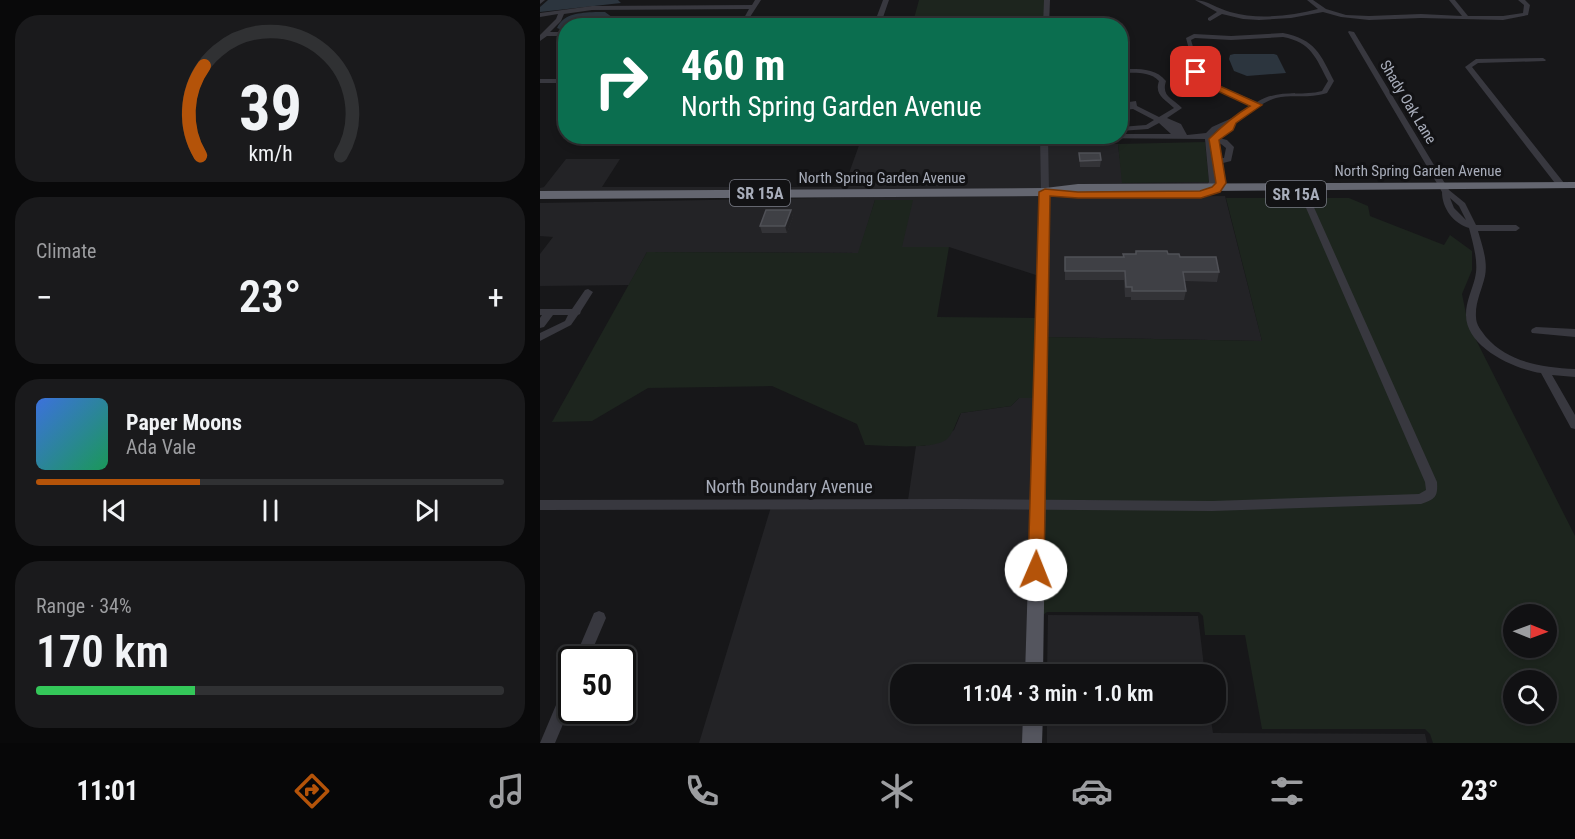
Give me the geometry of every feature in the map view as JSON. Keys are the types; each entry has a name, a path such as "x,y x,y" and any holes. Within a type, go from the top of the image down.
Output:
{"highway":[{"name":"North Spring Garden Avenue","path":"540,195 1045,192 1078,195 1211,191 1304,194 1575,185"},
{"name":"North Spring Garden Avenue","path":"1211,191 1235,187 1575,192"}],"main road":[{"path":"1034,664 1045,192"},
{"path":"1032,743 1033,724"}],"street":[{"path":"639,8 646,0"},
{"path":"747,18 758,0"},
{"path":"880,18 886,0"},
{"path":"1046,18 1047,0"},
{"path":"1198,0 1221,12 1248,18 1297,16 1323,10"},
{"path":"1310,0 1323,10 1350,17 1516,17 1526,14 1527,5 1521,0"},
{"path":"1452,0 1466,16"},
{"path":"540,15 586,8 753,7"},
{"path":"560,18 562,12"},
{"path":"1209,19 1221,12"},
{"path":"540,39 558,22"},
{"name":"Shady Oak Lane","path":"1351,32 1444,189"},
{"path":"546,34 558,34"},
{"path":"1213,129 1232,121 1257,105 1268,96 1320,94 1325,92 1331,81 1312,46 1296,37 1283,35 1189,38 1199,79 1257,105"},
{"path":"1543,60 1476,61 1468,67 1561,185"},
{"path":"1128,71 1146,72 1162,78 1162,95 1178,108 1145,128 1128,129"},
{"path":"540,81 558,80"},
{"path":"1134,107 1159,119 1178,133"},
{"path":"1211,138 1230,128 1232,121"},
{"path":"1213,129 1222,133"},
{"path":"1211,191 1221,183 1211,138 1213,129"},
{"path":"1128,136 1178,133 1224,142 1230,147 1228,159 1216,163"},
{"path":"1044,144 1045,192"},
{"path":"1444,189 1467,213 1480,255 1481,271 1472,300 1471,321 1474,328 1498,353 1519,364 1544,370 1575,373"},
{"path":"1444,189 1445,199 1453,214 1464,225 1471,228 1516,228"},
{"name":"North Boundary Avenue","path":"540,505 1212,506 1421,500 1432,493 1431,482 1304,194"},
{"path":"1453,214 1467,213"},
{"path":"577,312 545,312 542,332 568,323 577,312 588,292"},
{"path":"1536,331 1575,333"},
{"path":"1544,370 1575,424"},
{"path":"588,646 599,618"},
{"path":"547,743 558,717"}],"shaded area":[{"path":"548,0 618,0 621,3 540,12 540,7"},
{"path":"919,0 1044,0 1044,18 914,18"},
{"path":"605,12 613,18 566,18 578,14"},
{"path":"1230,55 1277,55 1286,73 1247,76 1234,71 1229,59"},
{"path":"1205,142 1209,182 1122,183 1118,144"},
{"path":"859,144 1041,144 1041,190 540,193 540,188 544,187 566,159 620,159 602,187 844,187"},
{"path":"1047,144 1118,144 1123,183 1209,182 1207,186 1048,190"},
{"path":"1041,194 1039,276 949,247 901,247 875,200 859,253 647,252 629,285 540,286 540,254 553,237 540,236 540,203"},
{"path":"1048,194 1078,197 1225,196 1262,341 1046,337"},
{"path":"1226,198 1349,198 1368,206 1370,216 1444,245 1450,235 1472,251 1472,270 1462,294 1468,324 1575,536 1575,743 1433,743 1430,734 1425,729 1262,729 1245,635 1205,635 1203,616 1199,612 1047,612 1043,615 1046,337 1262,341"},
{"path":"875,200 913,200 902,247 949,247 937,317 1038,318 1036,398 1019,398 1011,406 961,413 948,438 932,445 921,446 865,445 857,424 772,386 648,388 592,421 552,422 647,252 858,253"},
{"path":"1019,398 1036,398 1033,500 908,500 916,446 924,446 954,430 961,413 1011,406"},
{"path":"771,507 1032,507 1028,664 890,664 890,724 1027,724 1026,743 699,743"},
{"path":"1048,615 1198,616 1204,664 1047,664"},
{"path":"1047,724 1212,724 1213,733 1425,734 1427,743 1047,743"}],"building":[{"path":"1079,153 1100,153 1101,160 1080,161"},
{"path":"766,210 791,210 785,226 760,226"},
{"path":"1136,251 1167,251 1168,254 1179,254 1180,257 1216,257 1219,272 1183,272 1186,291 1132,291 1132,287 1126,287 1125,271 1065,271 1065,257 1124,257 1123,254 1136,254"}],"route":[{"path":"1036,570 1045,192 1078,195 1201,194 1216,189 1221,183 1214,139 1230,128 1232,121 1257,105 1201,81 1196,72"}]}
